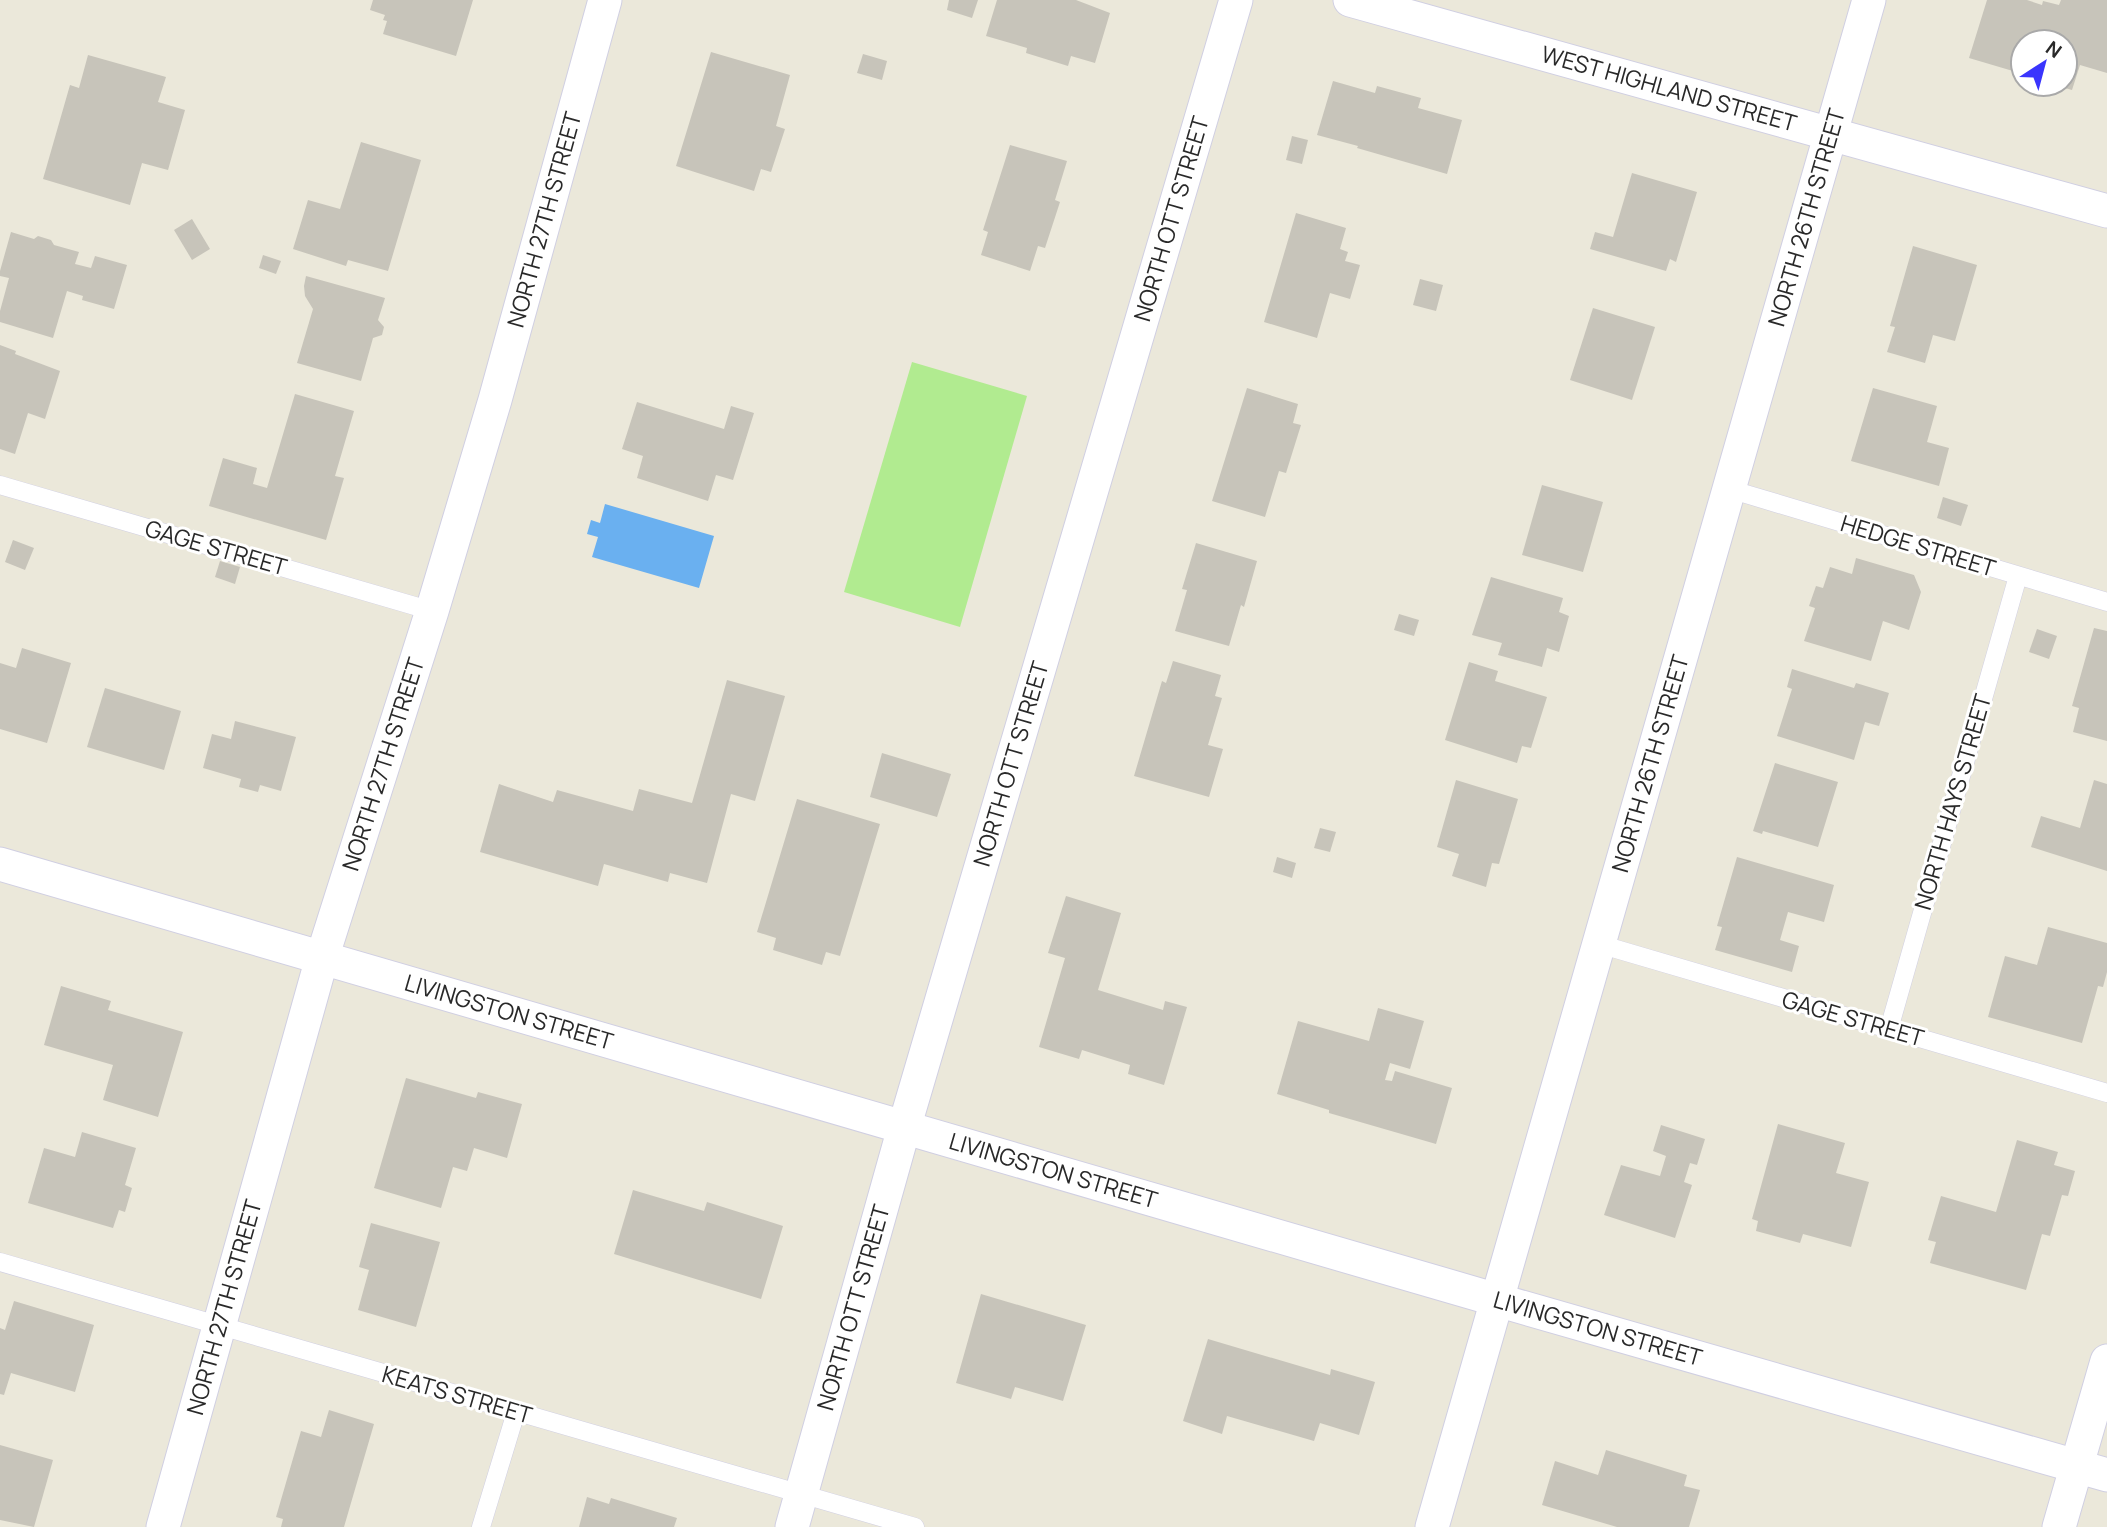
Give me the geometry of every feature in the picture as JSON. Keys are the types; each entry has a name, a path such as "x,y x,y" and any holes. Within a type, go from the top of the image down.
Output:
{"street":[{"name":"NORTH 27TH STREET","path":"163,1527 322,958 432,611 495,400 605,0"},
{"name":"NORTH OTT STREET","path":"792,1527 904,1128 1236,0"},
{"name":"WEST HIGHLAND STREET","path":"1350,0 2107,211"},
{"name":"NORTH 26TH STREET","path":"1432,1527 1869,0"},
{"name":"LIVINGSTON STREET","path":"0,864 2092,1471"},
{"path":"2059,1527 2092,1471 2107,1361"}],"lane":[{"name":"GAGE STREET","path":"0,485 432,611"},
{"name":"HEDGE STREET","path":"1729,489 2107,602"},
{"name":"NORTH HAYS STREET","path":"1889,1029 2018,576"},
{"name":"GAGE STREET","path":"1599,944 2107,1093"},
{"name":"KEATS STREET","path":"0,1262 915,1527"},
{"path":"481,1527 516,1412"}],"green space":[{"path":"912,362 1027,396 960,627 844,592"}],"water":[{"path":"605,504 714,536 699,588 592,557 598,537 587,534 591,520 600,523"}],"building":[{"path":"373,0 473,0 456,56 383,34 387,21 383,20 385,15 370,10"},
{"path":"949,0 978,0 972,18 947,10"},
{"path":"997,0 1076,0 1110,13 1095,63 1071,56 1068,66 1026,53 1027,48 986,36"},
{"path":"1987,0 2027,0 2042,5 2043,1 2059,5 2061,0 2107,0 2107,73 2080,65 2079,68 2079,28 2009,28 2009,70 1969,58"},
{"path":"711,52 790,75 776,126 785,129 771,172 761,169 754,191 676,166"},
{"path":"863,54 887,61 882,80 857,73"},
{"path":"88,55 166,77 158,102 185,110 168,170 142,163 130,205 43,179 70,85 79,88"},
{"path":"1333,81 1375,93 1377,86 1421,98 1418,108 1462,120 1447,174 1317,135"},
{"path":"1292,136 1308,140 1302,164 1286,160"},
{"path":"361,142 421,160 388,271 348,260 346,266 293,249 308,200 340,209"},
{"path":"1010,145 1067,161 1055,200 1060,202 1045,248 1038,246 1030,271 981,255 988,232 983,230"},
{"path":"1632,173 1697,192 1676,262 1670,259 1666,271 1590,249 1595,232 1613,237"},
{"path":"1296,213 1346,228 1340,249 1348,252 1345,261 1360,265 1350,299 1330,293 1317,338 1264,322"},
{"path":"192,219 210,249 192,260 174,230"},
{"path":"11,232 34,239 38,236 51,240 54,245 79,252 75,264 91,268 95,256 127,265 114,309 82,300 83,296 67,291 53,338 0,322 0,311 9,278 0,276 0,271"},
{"path":"1913,246 1977,265 1955,341 1933,335 1925,363 1887,352 1895,327 1890,326"},
{"path":"263,255 281,261 276,274 259,268"},
{"path":"306,276 385,298 378,320 384,327 382,335 373,338 361,381 297,363 313,309 305,296"},
{"path":"1420,279 1443,285 1436,311 1413,305"},
{"path":"1593,308 1655,327 1632,400 1570,380"},
{"path":"0,345 16,351 15,354 60,371 45,419 28,413 15,454 0,449"},
{"path":"1247,388 1298,404 1293,423 1301,425 1286,473 1279,471 1265,517 1212,501"},
{"path":"1873,388 1937,406 1927,442 1949,448 1939,486 1851,461"},
{"path":"295,394 354,411 335,476 344,478 326,540 209,506 223,458 257,468 253,484 267,488"},
{"path":"637,402 724,429 731,406 754,413 733,480 716,475 708,501 637,478 643,456 622,449"},
{"path":"1542,485 1603,502 1583,572 1522,555"},
{"path":"1943,497 1968,505 1961,526 1937,518"},
{"path":"13,540 34,548 25,570 5,562"},
{"path":"1196,543 1257,561 1229,646 1175,631 1187,590 1182,589"},
{"path":"1856,558 1914,575 1921,592 1909,630 1883,621 1871,661 1804,641 1815,608 1809,606 1816,586 1823,588 1830,567 1852,574"},
{"path":"220,561 240,567 235,584 215,577"},
{"path":"1491,577 1563,598 1559,612 1569,616 1559,652 1547,648 1542,667 1498,655 1502,643 1472,635"},
{"path":"1399,614 1419,620 1414,636 1394,630"},
{"path":"2094,628 2107,631 2107,741 2073,732 2079,708 2072,706"},
{"path":"2037,629 2057,636 2049,659 2029,652"},
{"path":"22,648 71,663 47,743 0,729 0,663 16,668"},
{"path":"1173,661 1221,675 1215,696 1222,698 1208,745 1223,749 1209,797 1134,776 1162,681 1166,683"},
{"path":"1469,662 1498,671 1495,681 1547,697 1531,748 1522,746 1517,763 1445,740"},
{"path":"1792,669 1854,688 1856,683 1889,693 1879,726 1865,722 1854,760 1777,736 1792,689 1787,687"},
{"path":"727,680 785,696 755,801 731,794 707,883 670,873 668,882 604,864 598,886 480,852 499,784 553,802 557,790 633,811 639,789 692,803"},
{"path":"105,688 181,711 164,770 87,747"},
{"path":"235,721 296,737 281,791 260,785 258,792 239,787 241,779 203,768 212,734 231,739"},
{"path":"882,753 951,774 937,817 870,797"},
{"path":"1775,763 1838,782 1818,847 1763,831 1762,834 1753,831"},
{"path":"1456,780 1518,799 1499,864 1492,863 1486,887 1452,876 1459,854 1437,847"},
{"path":"2094,780 2107,784 2107,871 2031,847 2041,816 2080,828"},
{"path":"797,799 880,824 840,956 826,952 822,965 773,950 776,938 757,932"},
{"path":"1320,828 1336,832 1330,852 1314,848"},
{"path":"1277,857 1296,863 1292,878 1273,872"},
{"path":"1737,857 1834,885 1824,922 1788,912 1780,940 1799,946 1792,972 1715,950 1722,927 1717,926"},
{"path":"1066,896 1121,913 1098,990 1163,1010 1165,1001 1187,1007 1164,1085 1128,1074 1130,1065 1082,1050 1079,1059 1039,1047 1065,958 1048,953"},
{"path":"2048,927 2107,943 2107,972 2103,987 2098,986 2082,1043 1988,1017 2005,956 2037,965"},
{"path":"61,986 111,1001 108,1010 183,1032 158,1117 103,1100 113,1065 44,1045"},
{"path":"1378,1008 1424,1021 1410,1069 1390,1063 1385,1080 1392,1081 1395,1071 1452,1088 1436,1144 1329,1113 1329,1110 1277,1094 1298,1021 1369,1041"},
{"path":"406,1078 476,1098 478,1092 522,1104 507,1158 474,1148 467,1171 453,1167 441,1208 374,1188"},
{"path":"1778,1124 1845,1143 1836,1173 1869,1182 1851,1247 1803,1234 1800,1243 1756,1231 1758,1221 1752,1219"},
{"path":"1661,1125 1705,1139 1697,1165 1690,1163 1684,1182 1692,1185 1675,1238 1604,1215 1621,1165 1660,1176 1666,1156 1653,1151"},
{"path":"82,1132 136,1148 125,1185 132,1188 125,1212 119,1210 113,1228 28,1203 44,1148 75,1157"},
{"path":"2017,1140 2058,1152 2054,1165 2075,1171 2068,1196 2062,1195 2050,1236 2042,1234 2026,1290 1930,1263 1936,1242 1928,1240 1941,1196 1996,1212"},
{"path":"633,1190 704,1211 707,1202 783,1226 761,1299 614,1254"},
{"path":"371,1223 440,1242 416,1327 358,1310 369,1270 359,1267"},
{"path":"981,1294 1086,1325 1063,1401 1015,1387 1011,1399 956,1383"},
{"path":"14,1301 94,1325 75,1392 11,1373 4,1395 0,1394 0,1328 5,1330"},
{"path":"1208,1339 1330,1375 1331,1369 1375,1382 1359,1435 1320,1423 1314,1441 1227,1416 1222,1434 1183,1421"},
{"path":"329,1410 374,1424 344,1527 281,1527 283,1519 276,1517 301,1431 321,1437"},
{"path":"0,1445 53,1460 34,1527 0,1520"},
{"path":"1606,1450 1687,1475 1684,1486 1700,1490 1689,1527 1617,1527 1542,1505 1555,1461 1598,1475"},
{"path":"587,1497 609,1504 611,1498 677,1518 674,1527 579,1527"}]}
